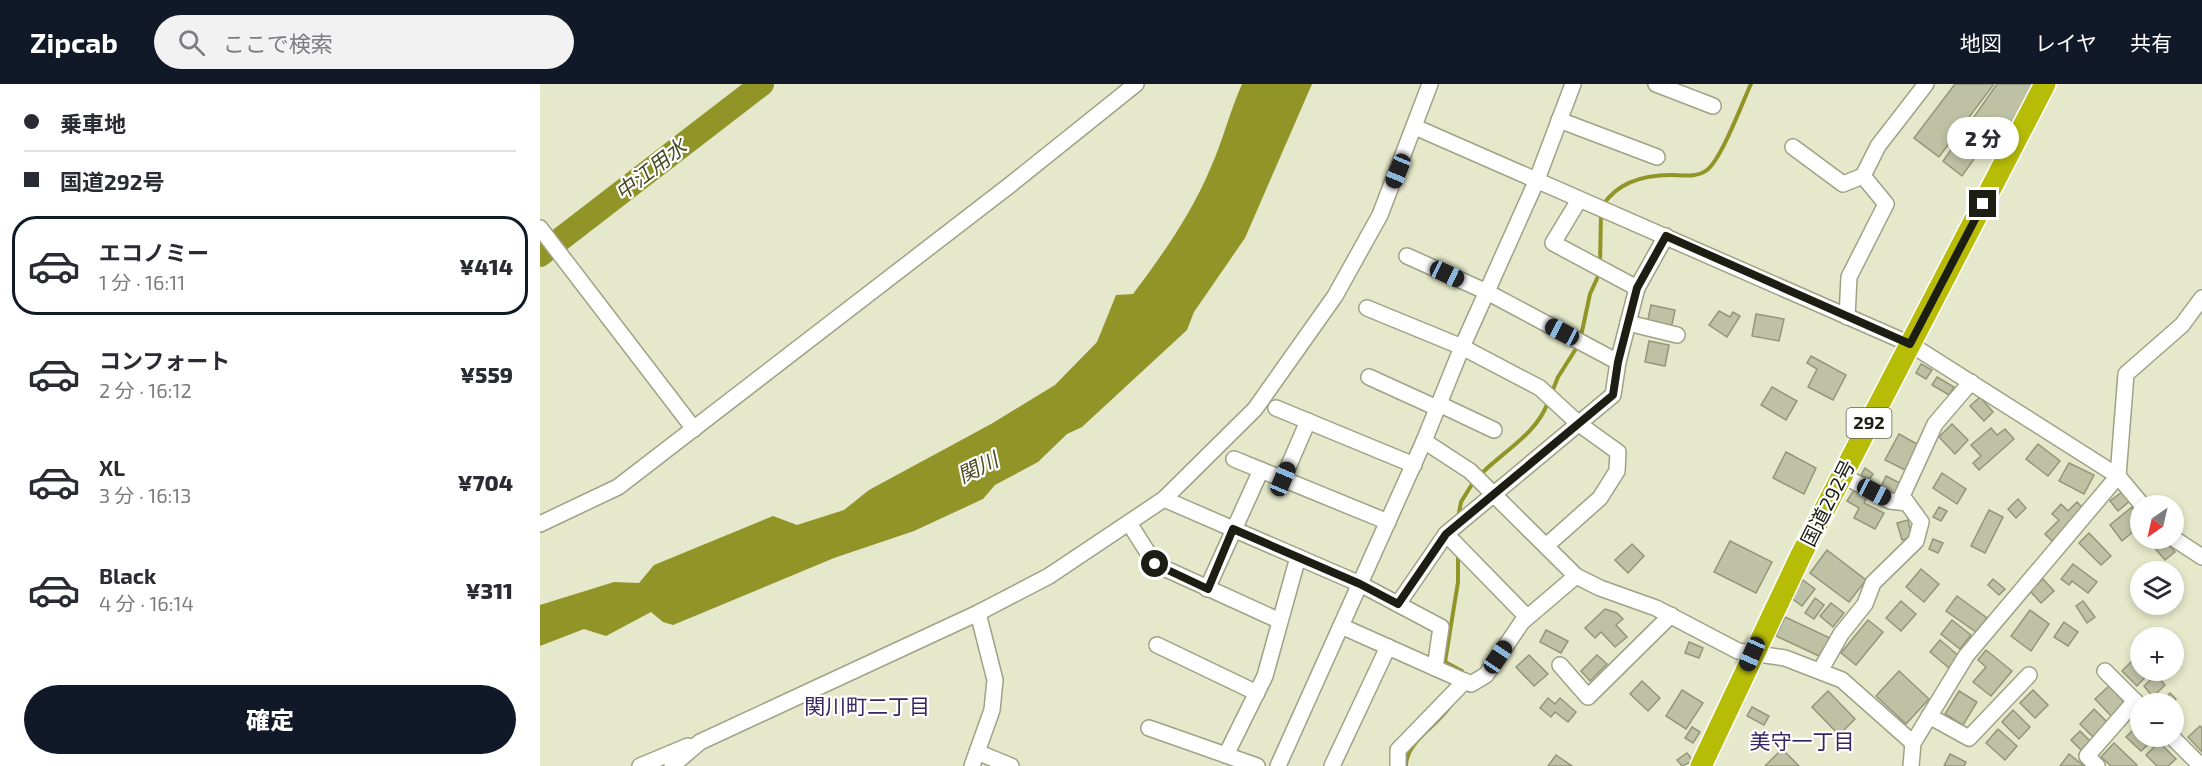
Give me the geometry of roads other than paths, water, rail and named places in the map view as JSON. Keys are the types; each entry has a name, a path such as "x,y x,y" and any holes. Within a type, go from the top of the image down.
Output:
{"highway":[{"name":"国道292号","path":"1701,766 1752,654 2045,84"}],"street":[{"path":"540,524 618,487 1010,185 1136,84"},
{"path":"640,766 699,742 978,613 1049,576 1164,499 1255,409 1335,296 1380,215 1430,84"},
{"path":"1278,766 1414,465 1462,347 1536,182 1573,84"},
{"path":"1656,84 1713,106"},
{"path":"1793,147 1843,184 1863,176 1878,146 1926,84"},
{"path":"1559,120 1657,157"},
{"path":"1415,127 1910,344 2118,476 2134,495"},
{"path":"1847,317 1849,278 1886,204 1863,176"},
{"path":"1579,200 1553,243 1637,288"},
{"path":"540,228 694,429"},
{"path":"1398,604 1446,534 1613,395 1618,362 1637,288 1666,236"},
{"path":"1407,256 1487,292 1618,362"},
{"path":"1911,766 1913,743 1966,656 2118,476 2126,374 2181,326 2202,298"},
{"path":"1367,308 1462,347 1540,388 1579,424 1618,452 1617,471 1600,498 1546,546"},
{"path":"1628,323 1677,334"},
{"path":"1369,376 1494,430"},
{"path":"1820,671 1841,634 1865,604 1873,583 1916,541 1921,522 1902,496 1935,424 1971,382"},
{"path":"1276,408 1414,465"},
{"path":"1283,479 1308,421"},
{"path":"1424,441 1470,471 1576,576 1671,615 1738,651 1785,658 1842,680 1913,743"},
{"path":"1234,459 1388,522"},
{"path":"1208,589 1261,470"},
{"path":"1842,476 1890,501 1907,503"},
{"path":"1164,499 1360,584 1441,627 1435,668"},
{"path":"1129,523 1155,564 1280,621"},
{"path":"1446,534 1527,617"},
{"path":"2184,545 2202,557"},
{"path":"1226,755 1265,676 1298,557"},
{"path":"1341,626 1471,684 1486,675 1527,617 1576,576"},
{"path":"978,613 995,680 992,710 974,759 1011,766"},
{"path":"1560,665 1588,697 1671,615"},
{"path":"1157,645 1257,693"},
{"path":"1332,766 1388,647"},
{"path":"2105,670 2130,695"},
{"path":"1929,716 1969,738 2029,675"},
{"path":"1398,766 1398,750 1465,681"},
{"path":"2097,766 2087,756 2130,711"},
{"path":"1149,728 1257,766"},
{"path":"672,766 699,742"},
{"path":"2182,747 2201,766"},
{"path":"2178,766 2187,752"}],"water":[{"name":"関川","path":"1242,84 1312,84 1245,238 1194,312 1187,330 1082,427 1067,434 1038,462 995,485 983,499 914,531 834,558 673,625 663,622 651,612 606,636 584,629 540,646 540,605 614,582 639,583 654,565 773,516 797,525 844,510 869,490 991,424 1055,385 1097,342 1116,295 1133,294 1176,233 1211,167"}],"waterway":[{"name":"中江用水","path":"540,255 762,84"},
{"path":"1603,205 1616,191 1633,181 1661,175 1694,175 1707,170 1725,143 1751,84"},
{"path":"1600,265 1601,213"},
{"path":"1581,336 1590,294 1600,272"},
{"path":"1552,392 1558,377 1579,344"},
{"path":"1479,476 1536,424 1548,402"},
{"path":"1458,518 1461,502 1474,481"},
{"path":"1458,555 1458,582 1445,662 1462,671 1462,674"},
{"path":"1406,766 1411,749 1450,706"}],"district":[{"name":"関川町二丁目","path":"867,707"},
{"name":"美守一丁目","path":"1802,742"}]}
